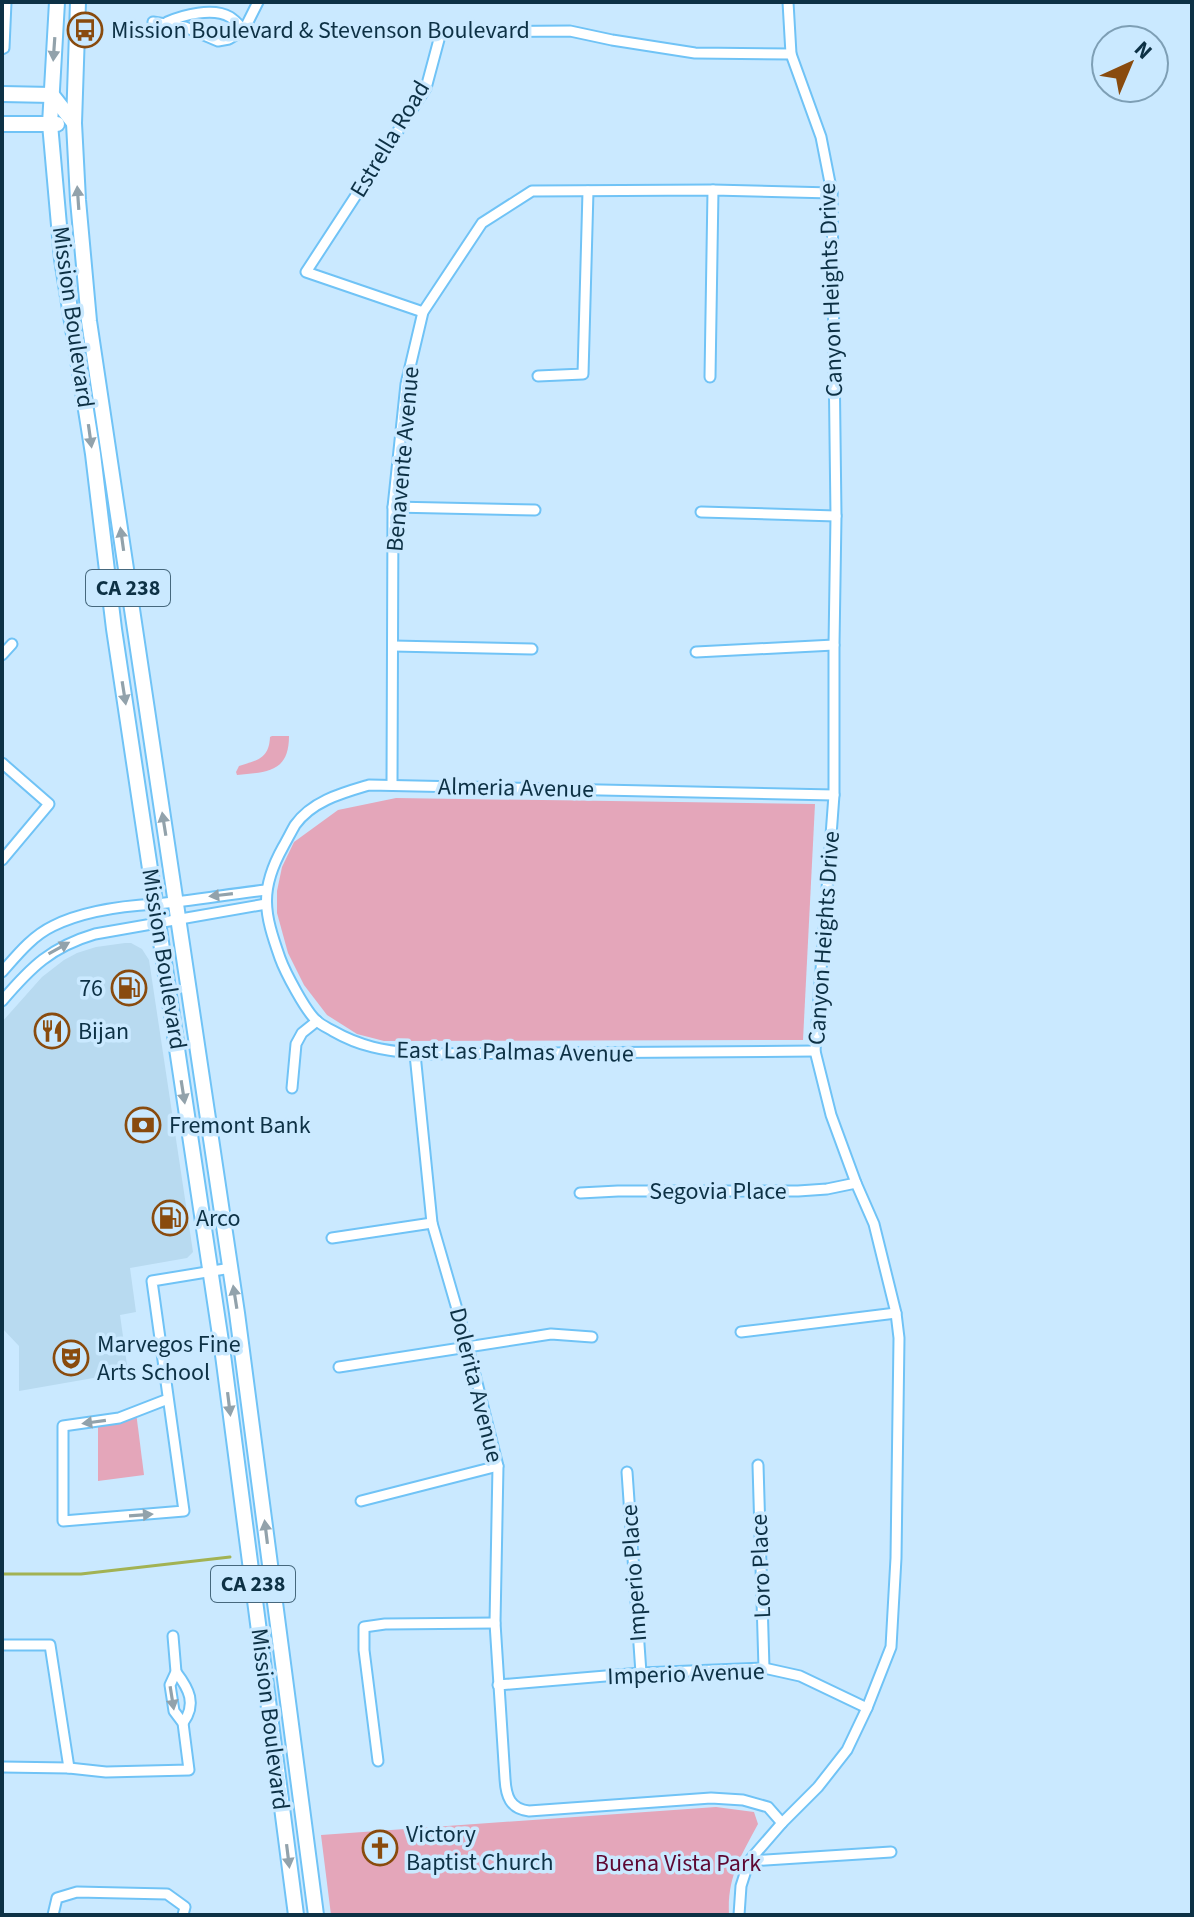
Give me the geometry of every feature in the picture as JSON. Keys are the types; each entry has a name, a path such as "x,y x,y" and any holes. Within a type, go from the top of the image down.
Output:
{"main road":[{"name":"Mission Boulevard","path":"57,2 50,124 62,259 93,454 112,619 211,1271 296,1915"},
{"name":"Mission Boulevard","path":"78,2 74,123 91,331 247,1379 316,1915"},
{"path":"7,96 52,95 74,123"},
{"path":"2,124 74,123"}],"street":[{"path":"3,49 6,2"},
{"path":"153,22 185,27 218,41 229,39 244,30 258,2"},
{"name":"Canyon Heights Drive","path":"739,1915 741,1886 749,1861 818,1787 847,1750 867,1708 891,1647 896,1558 899,1338 896,1313 874,1224 831,1115 815,1051 834,795 836,516 832,193 821,137 791,54 788,2"},
{"path":"164,23 190,15 218,13 229,16 244,30"},
{"name":"Estrella Road","path":"423,312 306,272 426,88 441,32 570,31 695,53 791,54"},
{"path":"710,377 713,190"},
{"name":"Benavente Avenue","path":"392,785 393,507 406,384 423,312 482,223 532,191 832,193"},
{"path":"538,376 583,374 588,191"},
{"path":"393,507 535,510"},
{"path":"701,512 836,516"},
{"path":"2,655 12,644"},
{"path":"696,652 834,645"},
{"path":"393,646 532,649"},
{"path":"2,763 49,804 2,860"},
{"name":"Almeria Avenue","path":"266,904 268,877 296,824 307,812 338,794 369,785 834,795"},
{"path":"2,972 21,950 53,926 95,912 135,904 266,890"},
{"path":"2,1001 40,960 76,939 266,904"},
{"name":"East Las Palmas Avenue","path":"266,904 283,965 317,1021 373,1048 415,1054 815,1051"},
{"path":"292,1088 296,1044 302,1033 317,1021"},
{"name":"Dolerita Avenue","path":"415,1054 432,1223 498,1466 495,1623 506,1788 511,1803 529,1811 711,1798 743,1800 768,1807 782,1823"},
{"name":"Segovia Place","path":"580,1193 798,1191 856,1183"},
{"path":"332,1238 432,1223"},
{"path":"168,1399 119,1418 63,1426 63,1521 184,1511 152,1281 231,1268"},
{"path":"741,1332 896,1313"},
{"path":"339,1367 551,1334 592,1337"},
{"name":"Loro Place","path":"758,1465 764,1668"},
{"path":"361,1501 498,1466"},
{"name":"Imperio Place","path":"627,1472 641,1673"},
{"path":"378,1761 364,1627 495,1623"},
{"path":"2,1767 106,1772 189,1770 183,1723 174,1711 170,1685 176,1672 173,1636"},
{"path":"2,1645 50,1645 69,1768"},
{"name":"Imperio Avenue","path":"498,1685 641,1673 764,1668 800,1676 867,1708"},
{"path":"176,1672 188,1688 191,1701 189,1715 183,1723"},
{"path":"749,1861 891,1852"},
{"path":"53,1915 57,1898 77,1892 167,1894 184,1911"}],"shaded area":[{"path":"125,943 142,949 149,960 193,1252 187,1258 130,1268 136,1312 120,1315 128,1372 19,1391 19,1346 2,1328 2,1022 42,977 64,960 96,947"}],"green space":[{"path":"272,736 289,736 288,748 281,763 267,771 237,775 239,766 264,755"},
{"path":"396,798 815,804 803,1040 384,1041 357,1034 327,1015 304,985 288,953 277,913 277,891 282,867 294,842 338,810"},
{"path":"136,1412 144,1475 98,1481 98,1422"},
{"name":"Buena Vista Park","path":"716,1807 754,1812 758,1824 733,1878 729,1915 331,1915 321,1835"}],"waterway":[{"path":"2,1574 81,1574 230,1557"}],"place":[{"name":"Mission Boulevard & Stevenson Boulevard","path":"85,30"},
{"name":"76","path":"129,988"},
{"name":"Bijan","path":"52,1031"},
{"name":"Fremont Bank","path":"143,1125"},
{"name":"Arco","path":"170,1218"},
{"name":"Marvegos Fine Arts School","path":"71,1358"},
{"name":"Victory Baptist Church","path":"380,1848"}]}
